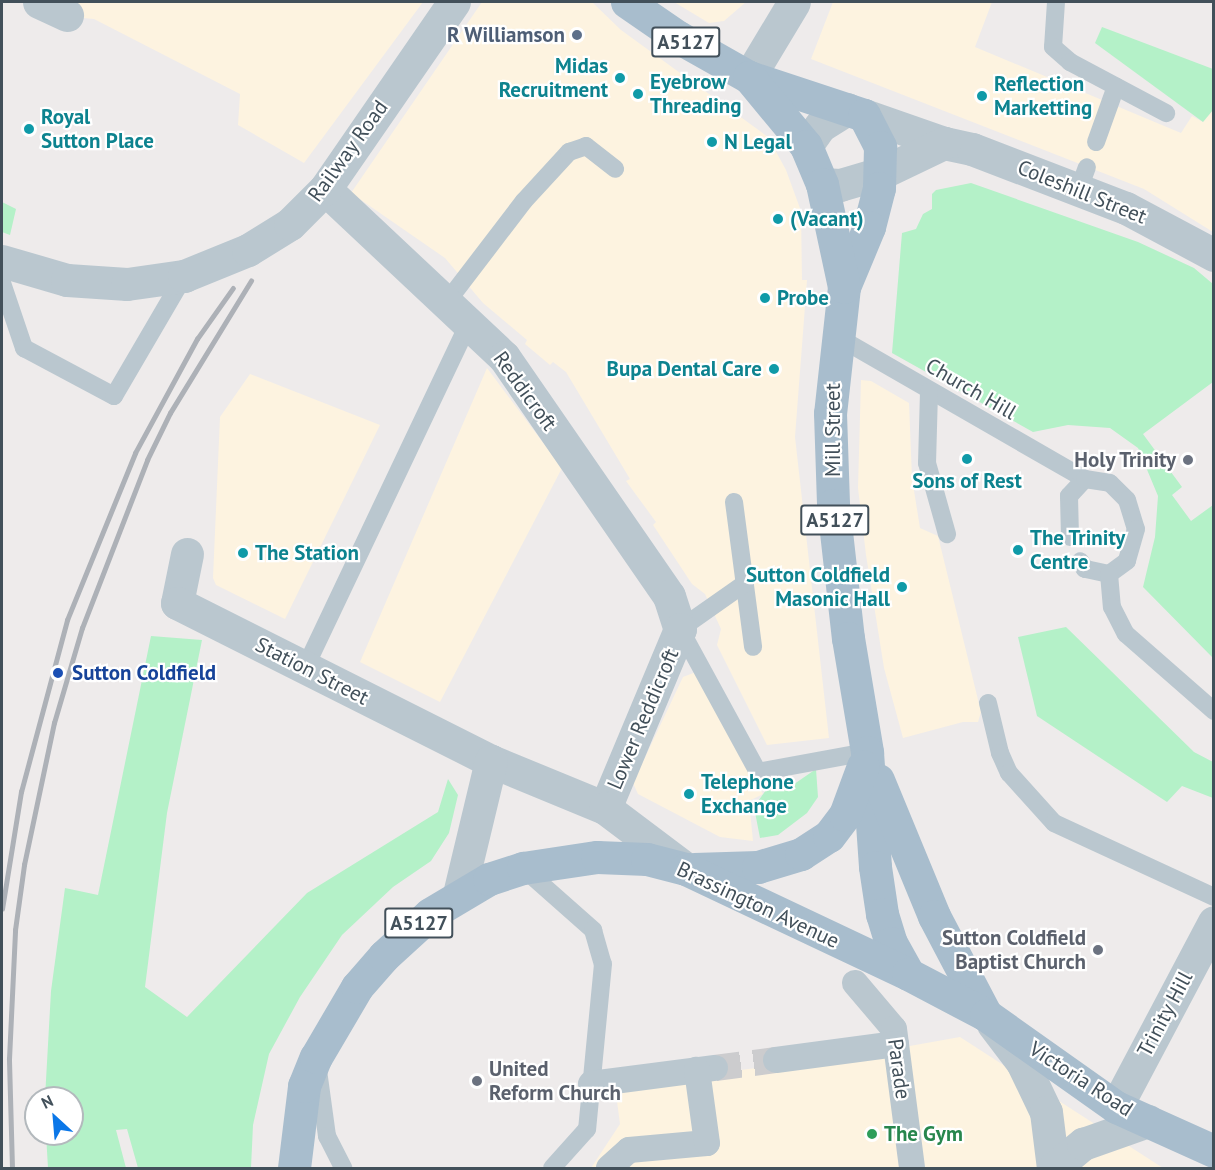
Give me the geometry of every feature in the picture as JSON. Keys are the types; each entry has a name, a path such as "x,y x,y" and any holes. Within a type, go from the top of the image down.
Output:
{"main road":[{"name":"A5127","path":"627,2 678,37 749,77 856,112"},
{"name":"A5127","path":"749,77 806,146"},
{"path":"856,112 880,147 881,173"},
{"name":"Mill Street","path":"806,146 822,184 844,287"},
{"name":"Mill Street","path":"881,173 869,227 844,287 836,336 830,413 833,505 848,638 867,752 882,914 891,943 908,974"},
{"name":"Mill Street","path":"686,869 758,867 801,854 829,836 845,815 867,752"},
{"name":"Mill Street","path":"867,752 934,916 986,1015"},
{"name":"Brassington Avenue","path":"294,1168 304,1086 316,1056 357,987 384,956 418,924 459,894 523,868 597,857 647,859 686,869 908,974 986,1015"},
{"name":"Victoria Road","path":"986,1015 1116,1107 1214,1151"}],"street":[{"name":"Railway Road","path":"2,261 67,280 127,284 184,276 248,250 290,224 325,189 454,2"},
{"path":"749,77 794,2"},
{"path":"806,146 820,126 856,112"},
{"name":"Coleshill Street","path":"856,112 944,143 1083,178 1213,255"},
{"path":"822,184 840,185 881,173 944,143"},
{"name":"Reddicroft","path":"325,189 504,357 669,596 680,629"},
{"name":"Station Street","path":"186,554 177,603 490,761 605,808 686,869"},
{"name":"Lower Reddicroft","path":"605,808 680,629"},
{"path":"459,894 490,761"},
{"name":"Trinity Hill","path":"1116,1107 1212,928"},
{"name":"Parade","path":"855,983 894,1029 912,1168"},
{"path":"986,1015 1022,1062 1046,1112 1053,1168"},
{"path":"776,1060 896,1044"},
{"path":"591,1084 706,1069 707,1143 629,1150 609,1168"},
{"path":"1053,1168 1083,1144 1148,1121"}],"lane":[{"path":"1056,2 1053,47 1070,62 1166,113"},
{"path":"1096,142 1116,86"},
{"path":"305,668 457,313 524,201 569,152 586,146 615,169"},
{"path":"2,283 24,348 114,396 184,276"},
{"name":"Church Hill","path":"836,336 929,392 1085,479 1110,483 1127,500 1136,529 1127,561 1109,574"},
{"path":"929,392 927,463 947,534"},
{"path":"1070,537 1069,496 1085,479"},
{"path":"734,502 753,647"},
{"path":"1080,561 1085,569 1109,574 1112,607 1126,634 1214,711"},
{"path":"744,584 680,629 759,772 867,752"},
{"path":"988,704 1000,753 1009,773 1054,823 1214,897"},
{"path":"523,868 593,930 603,964 587,1129 552,1168"},
{"path":"316,1056 327,1136 343,1168"}],"shaded area":[{"path":"77,2 423,2 304,163 238,125 240,94 94,19 83,18"},
{"path":"482,2 592,2 621,30 768,137 786,170 801,211 802,280 807,280 795,437 829,738 767,745 717,645 721,629 705,594 692,584 653,525 656,522 626,481 630,479 566,372 553,362 550,365 525,344 527,340 483,303 445,258 351,193"},
{"path":"674,2 746,2 724,21 709,23"},
{"path":"833,2 992,2 975,47 1181,133 1192,116 1203,122 1213,110 1213,232 1144,189 811,59"},
{"path":"487,368 562,468 440,702 360,662"},
{"name":"The Station","path":"250,374 380,425 285,619 216,585 213,578 220,417"},
{"path":"861,380 871,381 909,403 912,478 920,528 938,536 981,712 978,722 963,722 903,738 884,668 858,488"},
{"path":"696,672 763,794 749,801 753,841 720,837 638,794 633,783 683,677"},
{"path":"960,1037 1163,1168 591,1168 620,1124 615,1086 865,1054"}],"green space":[{"path":"1102,27 1213,69 1213,110 1203,122 1095,43"},
{"path":"971,183 1138,242 1194,268 1213,284 1213,382 1143,434 1182,487 1172,495 1191,521 1213,505 1213,658 1143,587 1155,537 1158,496 1138,448 1110,428 1068,425 1033,432 892,353 902,233 916,229 923,214 932,209 932,194 936,190"},
{"path":"2,202 16,209 10,235 2,232"},
{"path":"1066,627 1194,752 1213,762 1213,798 1182,786 1167,802 1037,716 1018,637"},
{"path":"151,636 202,640 167,813 145,987 187,1017 307,893 438,812 448,779 458,795 449,833 431,861 393,887 342,935 300,997 269,1054 253,1125 251,1168 138,1168 127,1129 116,1130 126,1168 48,1168 47,1146 84,1146 84,1086 46,1086 51,991 65,888 98,895"},
{"path":"816,769 818,797 807,813 778,835 760,838 754,807 773,780 787,789"}],"tunnel":[{"path":"715,1068 776,1060"}],"railway":[{"path":"12,1168 9,1059 15,930 24,865 54,723 82,628 147,460 170,413 251,281"},
{"path":"2,909 21,792 67,620 135,453 197,339 233,288"}],"place":[{"name":"R Williamson","path":"577,35"},
{"name":"Midas Recruitment","path":"620,78"},
{"name":"Eyebrow Threading","path":"638,94"},
{"name":"Reflection Marketting","path":"982,96"},
{"name":"Royal Sutton Place","path":"29,129"},
{"name":"N Legal","path":"712,142"},
{"name":"(Vacant)","path":"778,219"},
{"name":"Probe","path":"765,298"},
{"name":"Bupa Dental Care","path":"774,369"},
{"name":"Sons of Rest","path":"967,459"},
{"name":"Holy Trinity","path":"1188,460"},
{"name":"The Trinity Centre","path":"1018,550"},
{"name":"The Station","path":"243,553"},
{"name":"Sutton Coldfield Masonic Hall","path":"902,587"},
{"name":"Sutton Coldfield","path":"58,673"},
{"name":"Telephone Exchange","path":"689,794"},
{"name":"Sutton Coldfield Baptist Church","path":"1098,950"},
{"name":"United Reform Church","path":"477,1081"},
{"name":"The Gym","path":"872,1134"}]}
